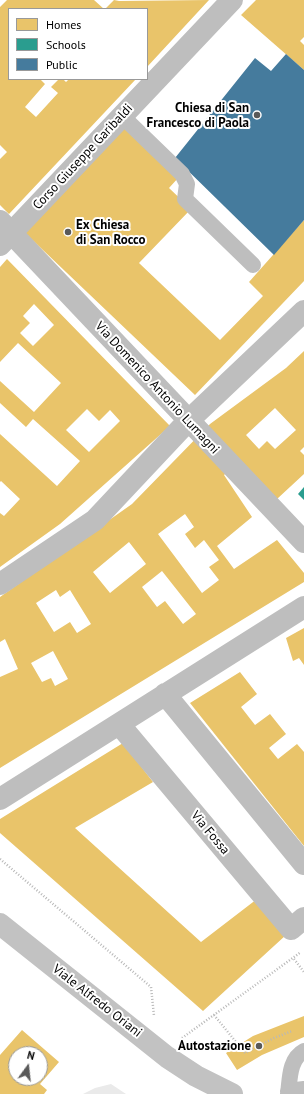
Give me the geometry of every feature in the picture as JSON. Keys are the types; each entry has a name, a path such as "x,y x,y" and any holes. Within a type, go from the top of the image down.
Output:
{"street":[{"name":"Corso Giuseppe Garibaldi","path":"4,233 122,116 232,0"},
{"name":"Via Domenico Antonio Lumagni","path":"4,233 304,542"},
{"path":"0,584 95,520 188,421 304,311"},
{"path":"0,799 304,607"},
{"path":"165,694 304,864"},
{"name":"Via Fossa","path":"119,724 291,929 304,918"},
{"name":"Viale Alfredo Oriani","path":"0,924 167,1057 196,1076 232,1094"},
{"name":"Viale Alfredo Oriani","path":"196,1076 208,1094"}],"lane":[{"path":"122,116 182,174 187,184 185,199 253,265"},
{"path":"293,1092 297,1073 292,1063 299,1054 304,1051"}],"path":[{"path":"0,859 151,987 155,1024"},
{"path":"177,1041 294,958 304,949"},
{"path":"294,958 304,972"},
{"path":"214,1015 245,1053 274,1038 296,1030"}],"shaded area":[{"path":"111,1084 126,1094 83,1094 95,1088"}],"building: Homes":[{"path":"7,0 94,0 103,8 8,8 8,80 41,80 45,84 25,107 36,117 58,93 51,87 58,80 64,80 66,82 68,80 135,80 9,214 0,205 0,159 7,152 0,145 0,7"},
{"path":"114,0 209,0 148,66 148,8 106,8"},
{"path":"256,0 304,0 304,37 300,41 304,45 304,70 241,15"},
{"path":"126,126 179,177 169,188 191,209 139,263 220,340 263,296 249,282 304,220 304,281 195,395 24,232"},
{"path":"7,259 170,426 60,524 0,567 0,513 4,516 20,499 1,481 0,482 0,434 57,486 80,461 33,419 26,427 0,403 0,381 34,412 61,383 18,343 0,362 0,267","holes":["34,304 54,325 33,346 20,333 30,323 23,316","87,409 99,421 110,410 120,421 89,452 66,430"]},
{"path":"304,351 304,447 300,451 304,455 304,474 277,499 240,460 224,475 252,517 217,546 234,569 277,540 304,573 304,582 0,768 0,677 18,669 5,639 0,642 0,597 132,504 210,424 286,368","holes":["275,408 296,430 275,449 267,441 259,449 246,435","185,514 194,527 185,534 195,548 204,540 219,560 209,567 219,580 202,593 158,534","129,542 146,564 110,593 93,572","162,571 196,614 183,624 165,601 157,607 142,587","56,590 60,597 70,590 91,624 77,633 70,622 54,632 36,603","53,651 68,679 55,686 51,678 42,682 31,663"]},
{"path":"304,628 304,665 299,658 293,661 286,638"},
{"path":"240,672 257,694 241,707 255,725 270,714 286,734 269,748 278,759 297,744 304,752 304,846 190,703"},
{"path":"123,743 153,782 75,828 201,942 257,899 286,935 203,1011 0,833 0,819"},
{"name":"Autostazione","path":"304,1016 304,1037 262,1055 237,1070 226,1053 253,1036"},
{"path":"22,1030 40,1046 8,1046 8,1086 42,1086 47,1090 44,1094 0,1094 0,1055"},
{"path":"48,1052 59,1062 48,1075"}],"building: Schools":[{"path":"304,487 304,500 298,494"}],"building: Public":[{"name":"Chiesa di San Francesco di Paola","path":"286,54 304,70 304,220 274,255 175,158 255,58 271,71"}],"place":[{"name":"Chiesa di San Francesco di Paola","path":"257,115"},
{"name":"Ex Chiesa di San Rocco","path":"68,232"},
{"name":"Autostazione","path":"259,1046"}]}
